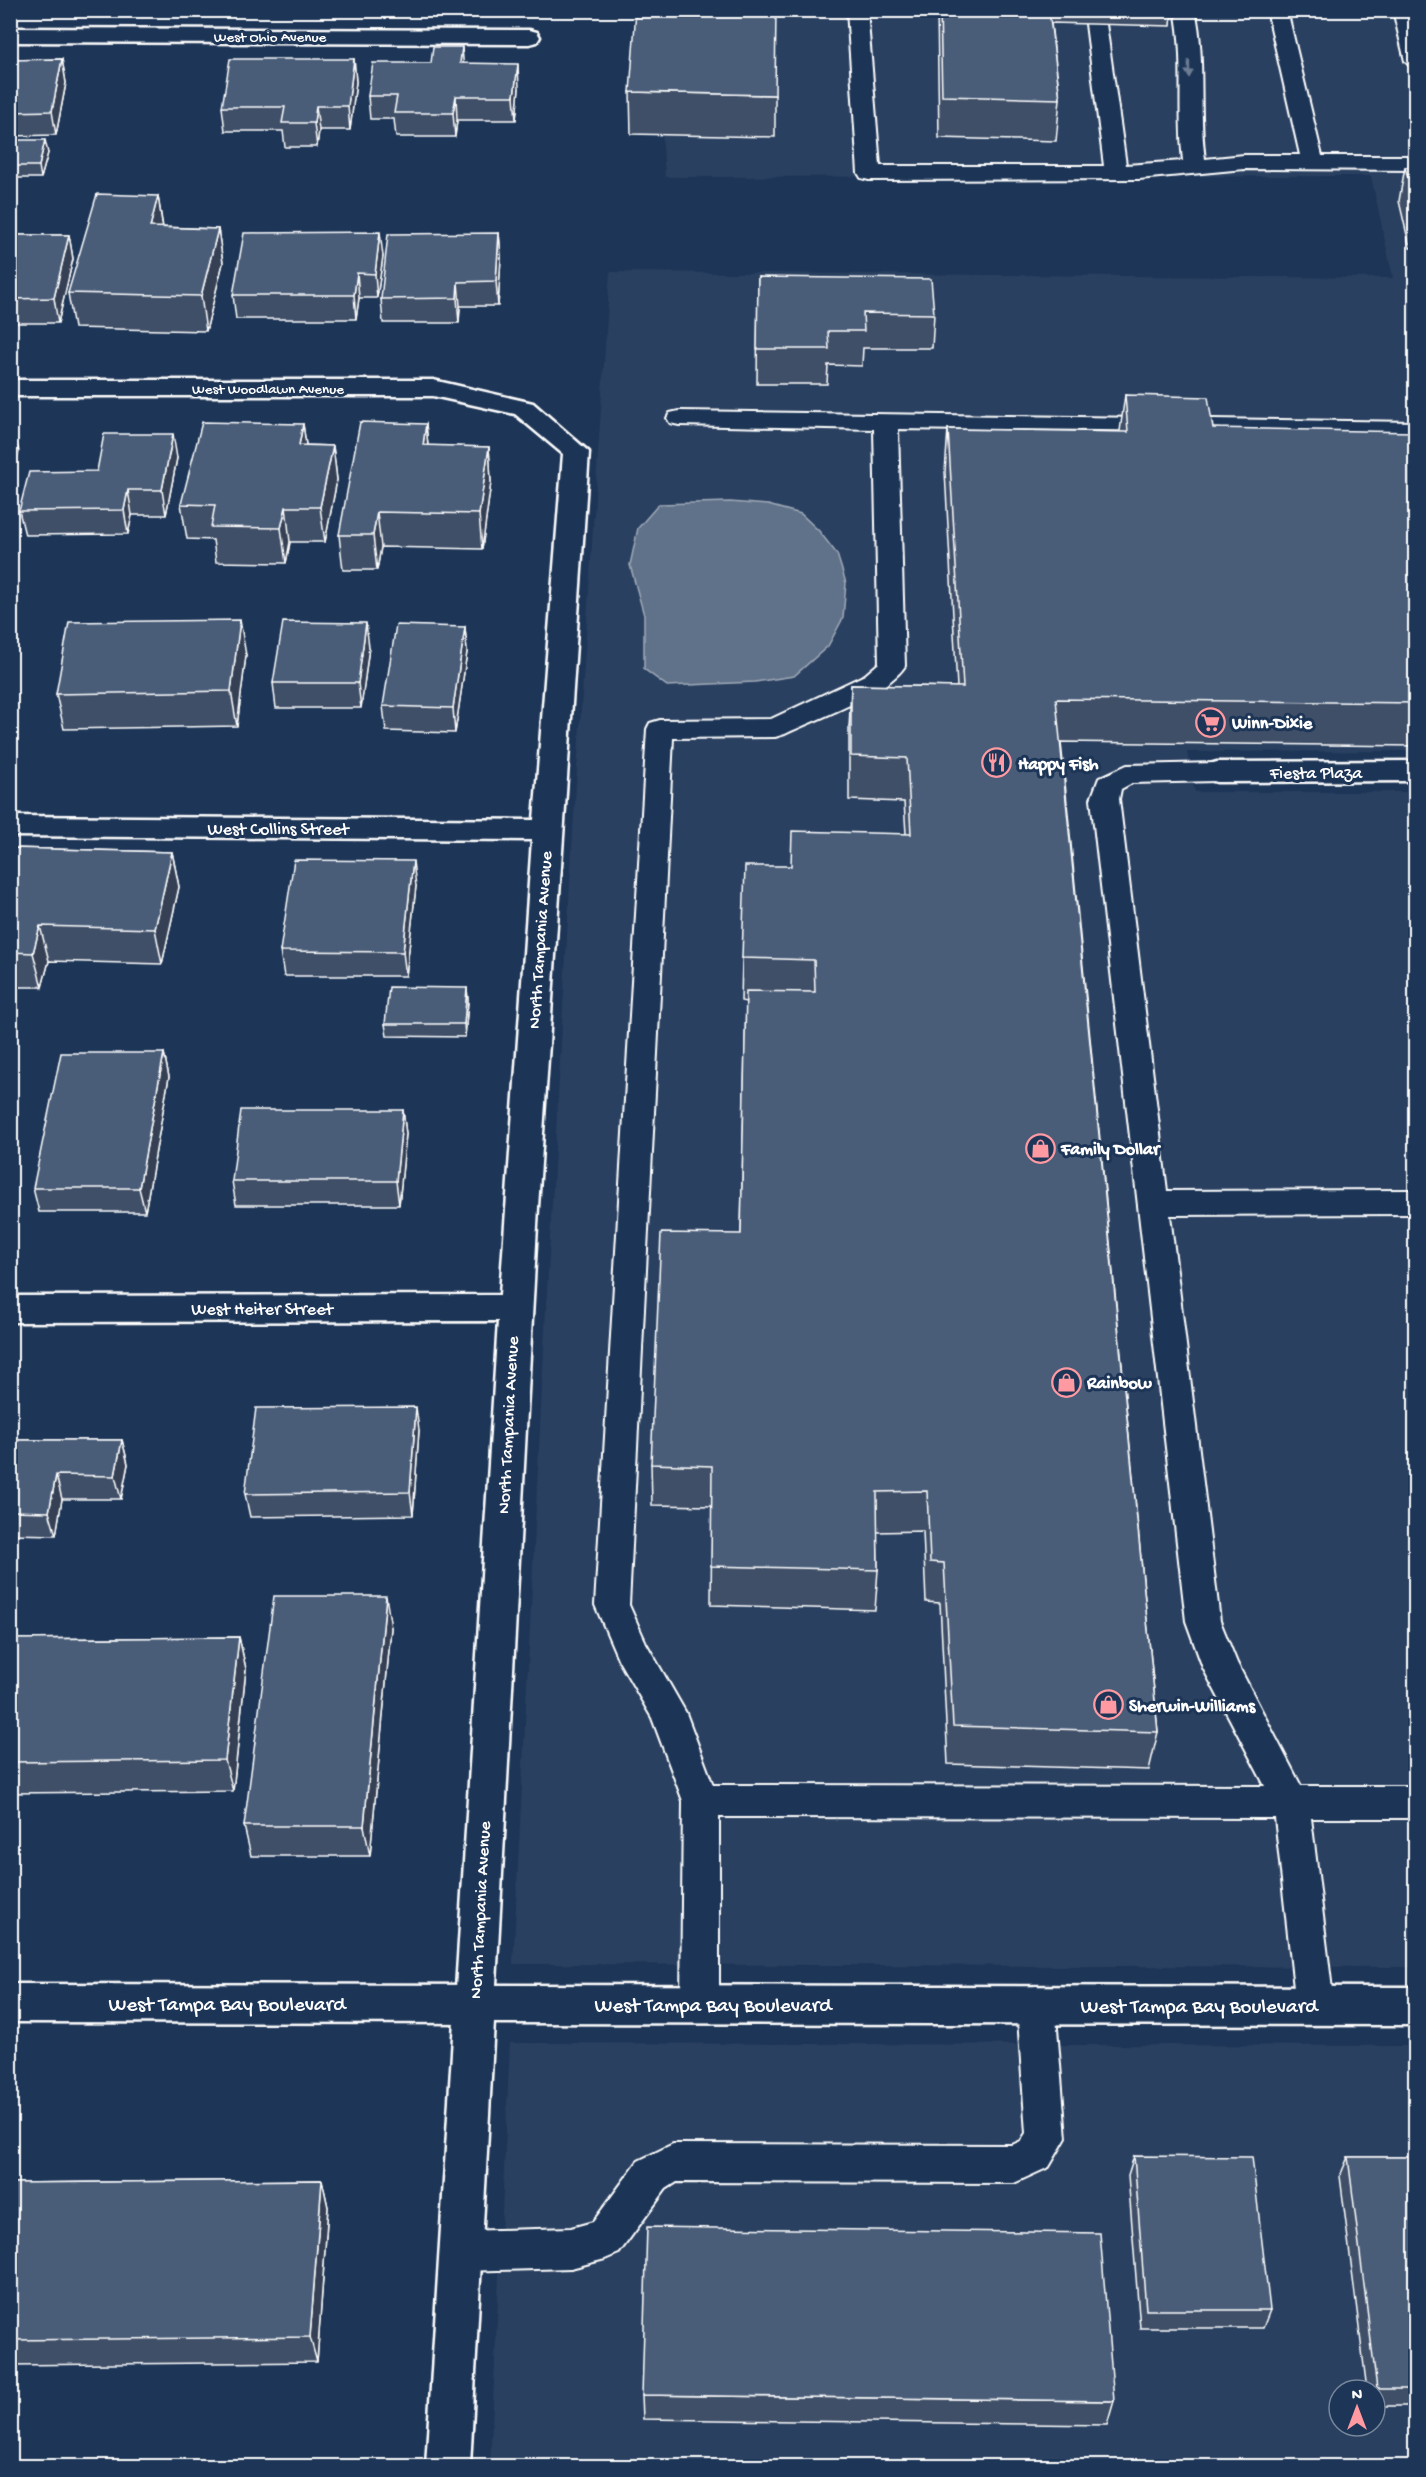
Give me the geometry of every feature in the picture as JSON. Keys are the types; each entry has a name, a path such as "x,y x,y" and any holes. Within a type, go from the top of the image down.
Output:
{"street":[{"name":"West Ohio Avenue","path":"10,35 529,37"},
{"name":"West Woodlawn Avenue","path":"10,388 433,388 524,408"},
{"name":"North Tampania Avenue","path":"448,2466 514,1308 546,830 576,452 524,408"},
{"name":"Fiesta Plaza","path":"1217,772 1416,771"},
{"name":"West Collins Street","path":"10,826 546,830"},
{"name":"West Heiter Street","path":"10,1309 514,1308"},
{"name":"West Tampa Bay Boulevard","path":"10,2003 1416,2006"}],"lane":[{"path":"857,10 869,173 1116,172 1244,162 1416,163"},
{"path":"1185,10 1189,28 1190,128 1195,167"},
{"path":"1277,10 1313,162"},
{"path":"1403,10 1416,61"},
{"path":"1096,24 1116,172"},
{"path":"679,418 1416,429"},
{"path":"700,2004 701,1801 668,1713 631,1650 612,1605 660,729 775,728 874,681 892,666 886,422"},
{"path":"1217,772 1127,774 1109,784 1105,799 1203,1621 1221,1668 1257,1733 1291,1802 1316,2006"},
{"path":"1153,1203 1416,1202"},
{"path":"701,1801 1416,1802"},
{"path":"460,2251 571,2248 605,2239 652,2175 673,2163 1014,2164 1035,2154 1046,2139 1036,2004"}],"shaded area":[{"path":"654,11 1415,11 1415,751 1187,752 1195,792 1415,792 1415,1967 513,1964 573,831 610,272 1393,278 1371,176 665,177","holes":["730,502 768,505 645,669 644,615 630,565 659,504"]},
{"path":"730,502 768,505 801,514 819,531 837,554 846,583 843,618 828,646 794,676 755,682 667,686 644,669 644,615 630,565 638,528 659,504"},
{"path":"510,2043 1415,2046 1415,2466 490,2466"}],"building":[{"path":"636,10 776,10 775,95 630,92"},
{"path":"940,10 1049,10 1060,99 942,96"},
{"path":"433,47 462,47 460,63 518,64 514,96 456,96 453,113 394,113 397,96 368,96 373,63 431,63"},
{"path":"62,59 52,111 10,112 10,60"},
{"path":"230,59 354,59 348,106 316,106 314,123 282,123 285,107 222,107"},
{"path":"10,140 45,140 39,166 10,166"},
{"path":"1405,167 1416,167 1416,207"},
{"path":"97,194 158,196 150,227 218,229 201,296 68,293"},
{"path":"380,232 375,274 357,273 354,295 233,295 244,233"},
{"path":"499,233 496,281 458,282 457,298 381,299 388,234"},
{"path":"10,235 69,235 54,298 10,299"},
{"path":"758,277 931,279 934,314 863,313 864,331 828,331 829,349 757,349"},
{"path":"1125,395 1208,397 1213,428 1412,432 1416,445 1416,703 1056,699 1158,1732 953,1726 944,1563 930,1562 927,1491 877,1492 878,1570 711,1566 712,1466 651,1464 661,1233 741,1234 746,991 815,992 814,960 742,958 745,866 791,866 792,831 911,834 907,758 851,756 851,685 963,687 948,429 1128,432"},
{"path":"202,422 303,424 299,445 333,446 320,507 286,507 281,528 211,527 215,505 181,504"},
{"path":"360,422 426,424 423,445 489,447 479,514 377,512 373,535 339,535"},
{"path":"104,434 173,434 162,490 128,490 124,510 19,511 29,472 97,471"},
{"path":"240,620 231,691 56,694 69,622"},
{"path":"283,622 366,623 358,683 273,683"},
{"path":"396,625 465,627 453,708 383,706"},
{"path":"10,848 172,852 155,929 40,926 33,953 10,952"},
{"path":"294,860 413,861 403,952 280,951"},
{"path":"389,987 467,988 464,1024 385,1024"},
{"path":"61,1053 164,1053 139,1188 33,1188"},
{"path":"241,1110 403,1110 396,1181 232,1181"},
{"path":"416,1407 410,1492 245,1494 256,1408"},
{"path":"10,1440 122,1440 115,1476 56,1475 49,1512 10,1511"},
{"path":"274,1596 386,1596 364,1826 244,1826"},
{"path":"239,1637 225,1760 10,1762 10,1639"},
{"path":"1134,2156 1252,2157 1270,2310 1146,2310"},
{"path":"1348,2157 1416,2157 1416,2389 1387,2389 1387,2378 1376,2378"},
{"path":"322,2180 310,2337 10,2340 10,2183"},
{"path":"647,2227 1100,2233 1114,2401 642,2395"}],"place":[{"name":"Winn-Dixie","path":"1211,722"},
{"name":"Happy Fish","path":"997,763"},
{"name":"Family Dollar","path":"1040,1148"},
{"name":"Rainbow","path":"1066,1382"},
{"name":"Sherwin-Williams","path":"1108,1705"}]}
